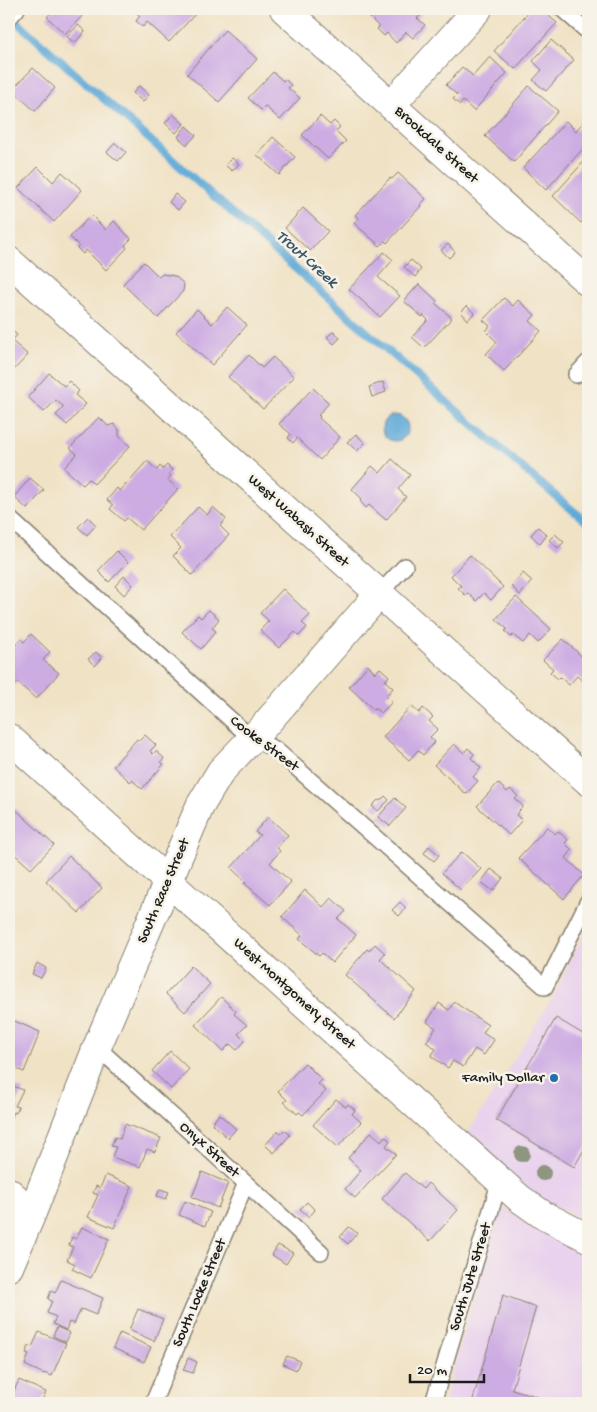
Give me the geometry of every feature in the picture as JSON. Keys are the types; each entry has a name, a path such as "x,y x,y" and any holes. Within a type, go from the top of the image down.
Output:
{"street":[{"name":"Brookdale Street","path":"284,9 588,282"},
{"path":"391,105 478,9"},
{"name":"West Wabash Street","path":"9,261 588,781"},
{"name":"South Race Street","path":"9,1268 98,1047 200,806 221,771 264,726 380,594"},
{"name":"West Montgomery Street","path":"9,738 169,880 519,1198 543,1215 588,1238"},
{"path":"9,1192 32,1213"}],"lane":[{"path":"9,18 17,9"},
{"path":"562,9 588,32"},
{"path":"576,375 588,362"},
{"name":"Cooke Street","path":"9,518 251,738 275,749 545,987 588,901"},
{"name":"South Race Street","path":"380,594 405,566"},
{"name":"Onyx Street","path":"98,1047 321,1252"},
{"name":"South Jute Street","path":"433,1403 500,1180"},
{"name":"South Locke Street","path":"153,1403 246,1184"}],"shaded area":[{"path":"588,924 588,1223 549,1203 521,1185 467,1135 558,988"},
{"path":"507,1209 520,1218 588,1252 588,1403 444,1403 497,1214 499,1211"}],"water":[{"path":"395,415 404,419 408,428 404,437 395,441 386,437 382,428 386,419"}],"building":[{"path":"54,9 76,9 83,15 65,34 47,17"},
{"path":"136,9 200,9 169,42 147,22 143,27 136,21 140,16 135,11"},
{"path":"379,9 415,9 421,15 417,18 425,25 413,38 406,32 396,43 387,33 384,36 377,29 379,27 370,18"},
{"path":"531,9 541,9 557,23 515,69 494,51"},
{"path":"78,25 85,31 75,43 67,37"},
{"path":"225,30 257,59 219,102 187,74"},
{"path":"551,40 574,60 546,91 533,80 542,70 533,61"},
{"path":"490,57 507,73 474,111 463,101 460,105 453,99 457,95 446,85 462,67 473,76"},
{"path":"33,68 55,88 35,111 12,90"},
{"path":"273,72 283,81 285,79 291,85 288,88 300,98 280,120 265,106 261,110 248,98"},
{"path":"139,86 149,95 143,102 133,93"},
{"path":"529,86 558,111 514,162 485,136"},
{"path":"173,114 184,124 176,133 165,123"},
{"path":"320,116 330,125 334,121 340,127 336,131 346,141 328,159 302,135"},
{"path":"585,120 588,123 588,143 546,190 523,168 566,121 576,131"},
{"path":"186,126 196,135 187,145 178,137"},
{"path":"273,137 295,157 279,175 257,155"},
{"path":"115,143 126,152 118,161 107,152"},
{"path":"588,157 588,215 581,223 553,196"},
{"path":"232,158 239,164 232,171 225,165"},
{"path":"38,167 53,182 62,172 82,190 54,222 18,188"},
{"path":"398,173 426,199 387,243 385,241 380,246 354,223 359,218 355,215 390,178 392,179"},
{"path":"175,194 185,202 178,210 169,202"},
{"path":"303,208 328,231 310,251 285,228"},
{"path":"91,215 106,230 114,221 131,239 125,245 127,248 106,270 86,250 83,254 77,248 79,246 70,237"},
{"path":"448,244 455,252 449,258 441,250"},
{"path":"384,252 393,260 378,277 400,296 380,317 349,289"},
{"path":"411,260 421,269 415,277 404,267"},
{"path":"144,262 159,277 162,274 175,276 184,284 183,291 158,318 123,284"},
{"path":"419,284 437,301 435,303 452,318 424,348 412,337 428,320 404,301"},
{"path":"504,298 513,306 518,300 535,315 530,321 541,331 504,371 486,354 497,342 486,331 490,326 483,320"},
{"path":"467,306 474,313 468,320 461,312"},
{"path":"227,307 247,325 212,365 176,332 197,309 212,324"},
{"path":"9,327 17,335 12,341 28,355 9,375"},
{"path":"334,331 340,338 334,344 327,337"},
{"path":"249,355 262,368 273,357 294,377 263,409 228,377"},
{"path":"49,373 64,386 69,381 79,391 75,395 86,404 67,425 56,415 64,407 56,400 44,412 28,397"},
{"path":"383,382 386,392 372,397 369,387"},
{"path":"313,388 329,403 318,415 320,416 319,418 340,437 320,460 297,438 293,443 288,438 291,434 279,424"},
{"path":"99,417 108,426 114,424 119,430 119,436 130,446 94,484 89,479 83,485 64,468 77,454 70,448"},
{"path":"356,434 365,443 357,451 347,442"},
{"path":"392,459 410,475 398,489 406,497 386,520 369,505 366,508 360,501 362,499 352,489 372,466 380,473"},
{"path":"147,461 157,470 160,466 163,469 167,465 172,470 168,480 178,489 141,530 127,518 124,521 110,509 113,505 107,500 117,488 120,491"},
{"path":"30,478 44,490 27,509 14,497"},
{"path":"198,507 207,515 213,507 226,519 220,526 229,535 192,575 173,556 181,548 170,537"},
{"path":"88,517 96,525 87,535 78,527"},
{"path":"538,527 547,535 540,544 531,535"},
{"path":"555,534 564,542 558,548 549,540"},
{"path":"117,551 128,562 109,582 98,571"},
{"path":"470,555 503,587 491,600 484,593 476,601 468,593 465,595 458,588 461,586 451,576"},
{"path":"523,573 532,581 520,595 511,586"},
{"path":"124,576 133,585 124,595 115,586"},
{"path":"283,589 310,615 302,623 307,627 299,636 295,632 279,648 260,630 269,621 260,613"},
{"path":"516,597 551,629 538,643 530,635 523,643 513,635 511,637 505,631 507,629 496,619"},
{"path":"209,610 219,619 212,628 216,631 201,649 182,632 198,615 201,618"},
{"path":"31,634 50,652 43,660 59,673 36,699 17,682 14,686 9,681 9,647 12,644 14,646 21,639 24,642"},
{"path":"563,639 588,662 588,677 584,682 577,676 569,685 560,677 558,679 550,672 553,669 543,660"},
{"path":"96,652 102,658 95,666 88,659"},
{"path":"368,665 375,673 380,668 389,676 385,681 393,688 386,696 392,702 381,713 375,708 374,710 349,687"},
{"path":"411,706 419,713 423,708 433,717 429,721 438,729 430,737 435,742 423,755 418,750 409,760 383,737"},
{"path":"145,735 156,745 150,751 153,754 156,751 164,758 161,762 164,764 142,789 132,780 130,782 113,766 137,739 139,741"},
{"path":"454,744 464,753 468,748 474,754 471,758 481,768 473,777 478,781 466,794 434,765"},
{"path":"498,783 507,792 510,789 518,796 515,799 523,806 516,815 522,820 509,835 477,806"},
{"path":"385,796 389,800 378,811 372,806"},
{"path":"395,798 406,808 390,826 378,817"},
{"path":"11,805 54,845 31,869 9,849 9,808"},
{"path":"268,817 288,835 277,848 280,851 270,863 291,882 270,905 244,883 246,882 231,868 260,835 255,832"},
{"path":"547,827 555,834 558,831 568,840 565,843 572,850 566,858 584,875 564,899 518,858"},
{"path":"429,846 439,855 434,861 424,853"},
{"path":"462,852 481,869 461,890 442,873"},
{"path":"69,856 102,888 79,913 46,881"},
{"path":"491,869 503,878 493,891 481,882"},
{"path":"305,890 323,907 331,898 346,911 338,919 356,935 332,963 322,953 319,956 299,939 302,935 282,917"},
{"path":"400,902 406,908 399,916 392,910"},
{"path":"375,944 385,953 380,959 416,991 394,1018 345,975 367,949 369,951"},
{"path":"37,963 46,968 41,978 32,974"},
{"path":"191,966 210,984 185,1012 166,994"},
{"path":"221,997 236,1011 234,1014 247,1025 238,1034 245,1041 237,1050 230,1044 223,1051 195,1025"},
{"path":"454,1002 488,1025 483,1033 494,1040 484,1055 475,1049 463,1067 453,1061 448,1068 431,1056 436,1049 426,1042 436,1028 427,1022 439,1003 449,1010"},
{"name":"Family Dollar","path":"556,1018 588,1037 588,1143 574,1167 496,1120"},
{"path":"12,1020 40,1032 24,1072 9,1066 9,1029"},
{"path":"170,1051 189,1069 171,1089 152,1071"},
{"path":"305,1063 322,1080 318,1084 326,1091 303,1115 299,1112 297,1114 284,1102 287,1100 278,1091"},
{"path":"9,1084 23,1090 15,1106 19,1107 16,1113 13,1112 9,1122"},
{"path":"336,1099 346,1107 348,1104 355,1110 352,1114 361,1122 338,1147 313,1125"},
{"path":"219,1114 236,1129 228,1138 212,1124"},
{"path":"125,1124 161,1138 155,1152 147,1149 140,1167 112,1157 116,1147 111,1146 115,1137 120,1139"},
{"path":"285,1130 290,1135 274,1153 265,1145 278,1131 281,1133"},
{"path":"371,1132 381,1141 385,1136 390,1141 386,1146 396,1154 355,1198 345,1189 361,1170 348,1158"},
{"path":"202,1172 228,1183 218,1208 192,1197"},
{"path":"405,1173 423,1189 428,1183 458,1210 430,1241 382,1199"},
{"path":"106,1175 132,1186 114,1228 88,1217 98,1195 93,1193 96,1186 100,1188"},
{"path":"160,1189 169,1192 166,1199 157,1196"},
{"path":"185,1201 211,1212 205,1226 179,1215"},
{"path":"307,1202 315,1210 309,1217 300,1209"},
{"path":"82,1227 109,1239 91,1278 72,1269 75,1264 67,1260 73,1247 69,1245 72,1237 76,1239"},
{"path":"349,1227 357,1233 348,1244 340,1237"},
{"path":"278,1245 293,1253 286,1264 272,1255"},
{"path":"61,1280 103,1298 96,1315 81,1309 74,1324 69,1322 66,1330 53,1324 56,1317 47,1313 52,1301 48,1299 51,1291 55,1293"},
{"path":"503,1295 536,1307 512,1389 558,1403 472,1403"},
{"path":"138,1309 163,1319 154,1341 129,1330"},
{"path":"57,1327 70,1333 66,1342 53,1336"},
{"path":"39,1332 66,1343 52,1376 25,1365 29,1354 26,1353 29,1346 32,1347"},
{"path":"120,1333 151,1347 144,1362 113,1348"},
{"path":"287,1356 300,1361 296,1370 283,1364"},
{"path":"188,1358 197,1362 193,1373 183,1370"},
{"path":"19,1380 46,1392 41,1403 9,1403 11,1392 13,1393"}],"waterway":[{"name":"Trout Creek","path":"9,15 385,348 588,523"}],"place":[{"name":"Family Dollar","path":"554,1078"}]}
